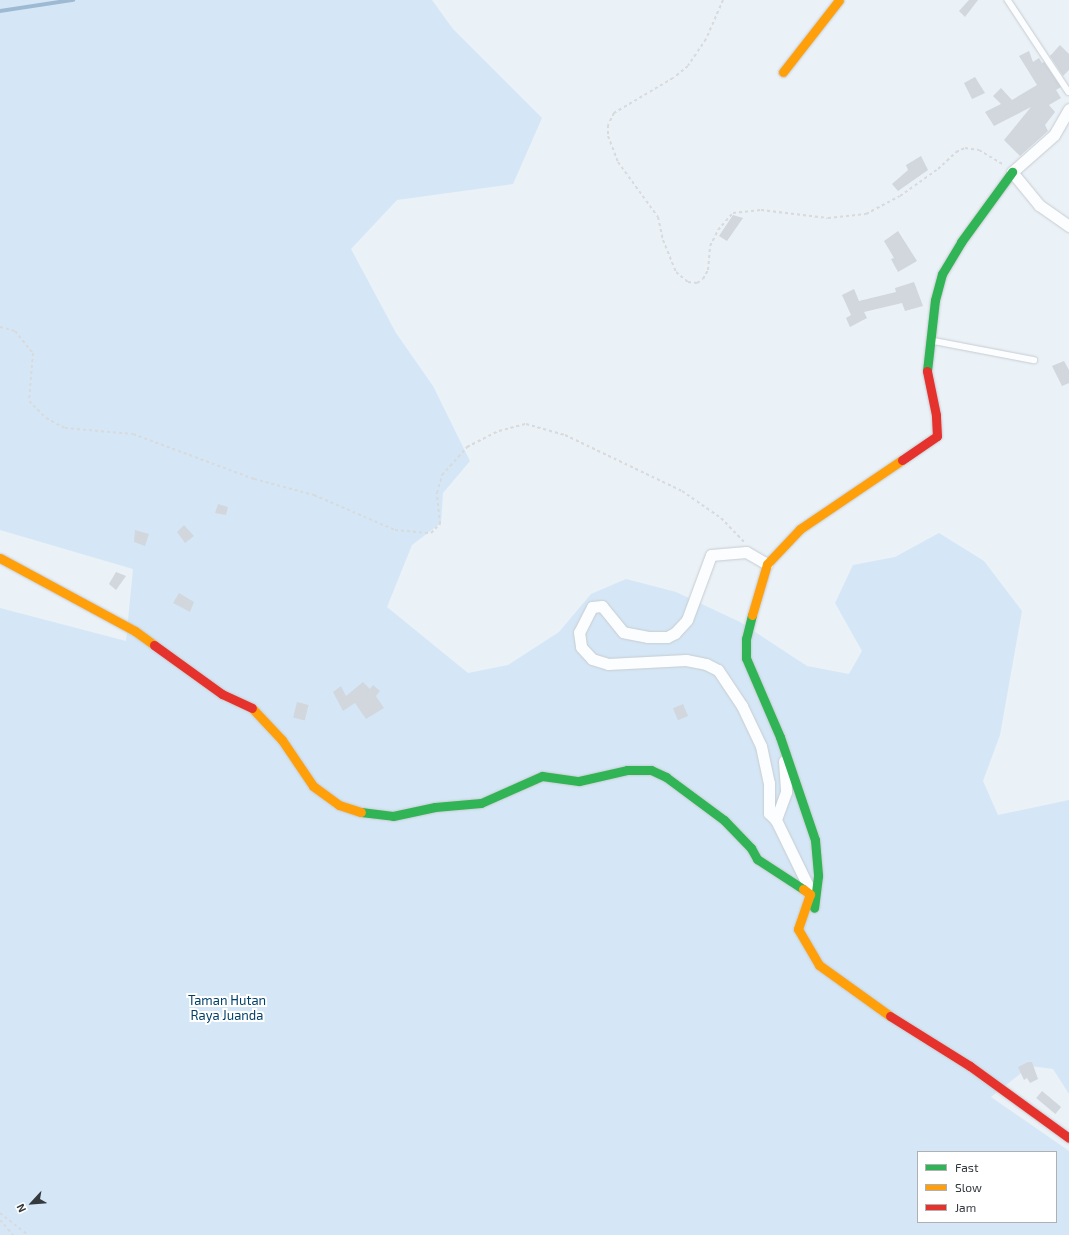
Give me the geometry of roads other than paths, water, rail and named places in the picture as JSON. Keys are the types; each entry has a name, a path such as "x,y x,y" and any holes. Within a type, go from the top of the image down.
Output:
{"street":[{"path":"783,72 839,0"},
{"path":"798,929 810,916 817,898 815,840 783,747 746,658 746,639 766,564 800,529 937,436 936,415 926,365 932,341 934,300 942,274 961,242 1012,172 1054,135 1069,109"},
{"path":"1012,172 1039,205 1069,226"},
{"path":"766,564 746,552 712,555 687,620 675,633 667,637 648,637 624,632 602,606 592,607 579,632 581,647 592,659 608,664 686,660 706,664 718,670 742,706 761,746 769,783 770,813 776,820 808,886 810,894 798,929 819,964 858,995 970,1066 1069,1138"},
{"path":"0,558 135,631 222,694 251,707 282,740 312,786 339,805 365,813 393,816 441,806 481,803 542,776 579,781 627,770 651,770 666,777 724,820 751,848 757,859 810,894"},
{"path":"776,820 786,792 783,747"}],"lane":[{"path":"1008,0 1069,92"},
{"path":"932,341 1034,360"}],"waterway":[{"path":"0,11 73,0"}],"park label":[{"name":"Taman Hutan Raya Juanda","path":"227,1008"}]}
